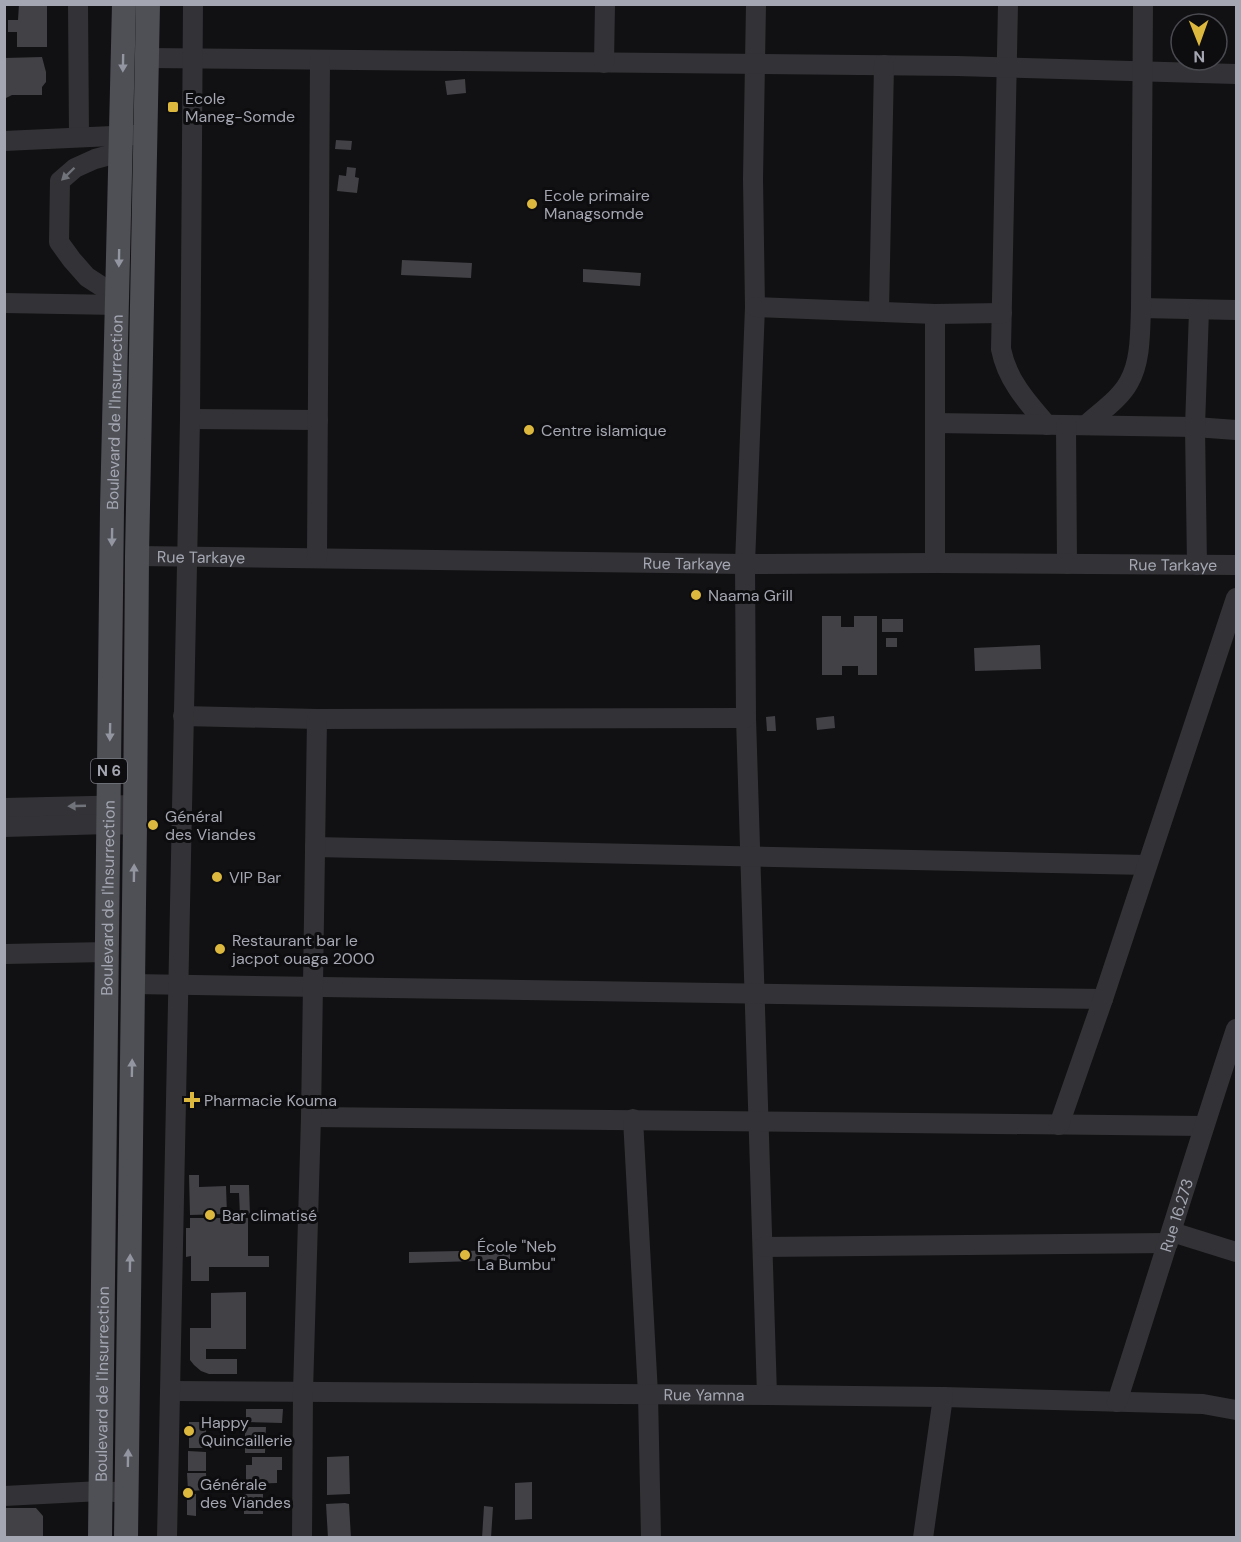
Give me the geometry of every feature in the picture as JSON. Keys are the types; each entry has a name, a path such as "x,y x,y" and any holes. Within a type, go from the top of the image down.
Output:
{"main road":[{"name":"Boulevard de l'Insurrection","path":"100,1538 112,509 124,4"},
{"name":"Boulevard de l'Insurrection","path":"126,1538 137,556 148,4"}],"street":[{"path":"78,4 79,137"},
{"path":"167,1538 190,419 193,4"},
{"path":"604,63 605,4"},
{"path":"756,4 753,179 755,307 746,564 746,718 767,1395"},
{"path":"1008,4 1001,350 1017,389 1067,425"},
{"path":"1067,425 1119,396 1129,383 1135,367 1141,308 1143,4"},
{"path":"147,58 884,65 1236,74"},
{"path":"317,558 320,60"},
{"path":"879,311 884,65"},
{"path":"118,301 87,277 59,242 60,182 75,168 121,143 146,136"},
{"path":"4,141 79,137 121,143"},
{"path":"4,303 118,301"},
{"path":"755,307 935,314 1002,314"},
{"path":"1141,308 1236,310"},
{"path":"1197,565 1196,427 1199,310"},
{"path":"935,314 935,563"},
{"path":"190,419 318,420"},
{"path":"935,423 1196,427 1236,430"},
{"path":"1067,425 1067,564"},
{"name":"Rue Tarkaye","path":"137,556 746,564 1236,565"},
{"path":"1059,1125 1236,598"},
{"path":"183,716 317,719 746,718"},
{"path":"302,1538 317,719"},
{"path":"4,808 135,815"},
{"path":"4,826 109,814"},
{"path":"315,848 1147,865"},
{"path":"4,954 108,952"},
{"path":"132,984 1103,999"},
{"name":"Rue 16.273","path":"1117,1402 1236,1029"},
{"path":"311,1117 1204,1126"},
{"path":"633,1119 648,1394 651,1538"},
{"path":"763,1247 1170,1238 1236,1251"},
{"name":"Rue Yamna","path":"170,1391 943,1397 1203,1404 1236,1410"},
{"path":"923,1538 943,1397"},
{"path":"4,1496 101,1491 127,1493"}],"building":[{"path":"19,4 47,4 47,47 17,47 17,32 8,32 8,20 18,20"},
{"path":"42,57 46,82 42,87 42,95 12,95 4,99 4,58"},
{"path":"465,79 466,93 447,95 445,81"},
{"path":"336,140 352,141 351,150 335,149"},
{"path":"347,167 356,168 355,177 359,178 357,193 337,191 339,175 346,176"},
{"path":"402,260 472,263 471,278 401,275"},
{"path":"583,269 641,273 640,286 583,282"},
{"path":"822,616 841,616 841,627 854,627 854,616 877,616 877,675 858,675 858,666 842,666 842,675 822,675"},
{"path":"882,619 903,619 903,632 882,632"},
{"path":"886,638 897,638 897,647 886,647"},
{"path":"1040,645 1041,669 975,671 974,648"},
{"path":"775,716 776,731 767,731 766,717"},
{"path":"834,716 835,728 817,730 816,718"},
{"path":"189,1175 199,1175 199,1187 226,1186 227,1214 190,1215"},
{"path":"230,1185 249,1185 250,1215 240,1216 239,1193 230,1193"},
{"path":"190,1218 248,1218 248,1256 269,1256 269,1267 209,1267 209,1281 191,1281 191,1256 186,1257 186,1228 190,1228"},
{"path":"510,1250 510,1260 409,1263 409,1252"},
{"path":"246,1292 246,1349 206,1349 206,1359 237,1359 237,1374 209,1374 201,1371 190,1360 190,1328 211,1328 211,1293"},
{"path":"246,1409 283,1409 282,1423 246,1422"},
{"path":"189,1422 206,1422 206,1448 189,1448"},
{"path":"245,1427 266,1427 265,1453 245,1453"},
{"path":"188,1451 206,1452 206,1471 188,1471"},
{"path":"349,1456 350,1494 327,1495 327,1457"},
{"path":"252,1457 282,1457 282,1470 277,1470 277,1483 246,1484 246,1465 252,1465"},
{"path":"187,1473 206,1473 207,1490 188,1491"},
{"path":"532,1482 532,1519 515,1520 515,1483"},
{"path":"187,1494 196,1494 196,1516 187,1515"},
{"path":"244,1494 263,1494 263,1514 244,1514"},
{"path":"326,1504 349,1504 351,1538 328,1538"},
{"path":"484,1506 493,1507 491,1538 482,1538"},
{"path":"4,1508 36,1508 43,1516 43,1538 4,1538"}],"place":[{"name":"Ecole Maneg-Somde","path":"173,107"},
{"name":"Ecole primaire Managsomde","path":"532,204"},
{"name":"Centre islamique","path":"529,430"},
{"name":"Naama Grill","path":"696,595"},
{"name":"Général des Viandes","path":"153,825"},
{"name":"VIP Bar","path":"217,877"},
{"name":"Restaurant bar le jacpot ouaga 2000","path":"220,949"},
{"name":"Pharmacie Kouma","path":"192,1100"},
{"name":"Bar climatisé","path":"210,1215"},
{"name":"École \"Neb La Bumbu\"","path":"465,1255"},
{"name":"Happy Quincaillerie","path":"189,1431"},
{"name":"Générale des Viandes","path":"188,1493"}]}
